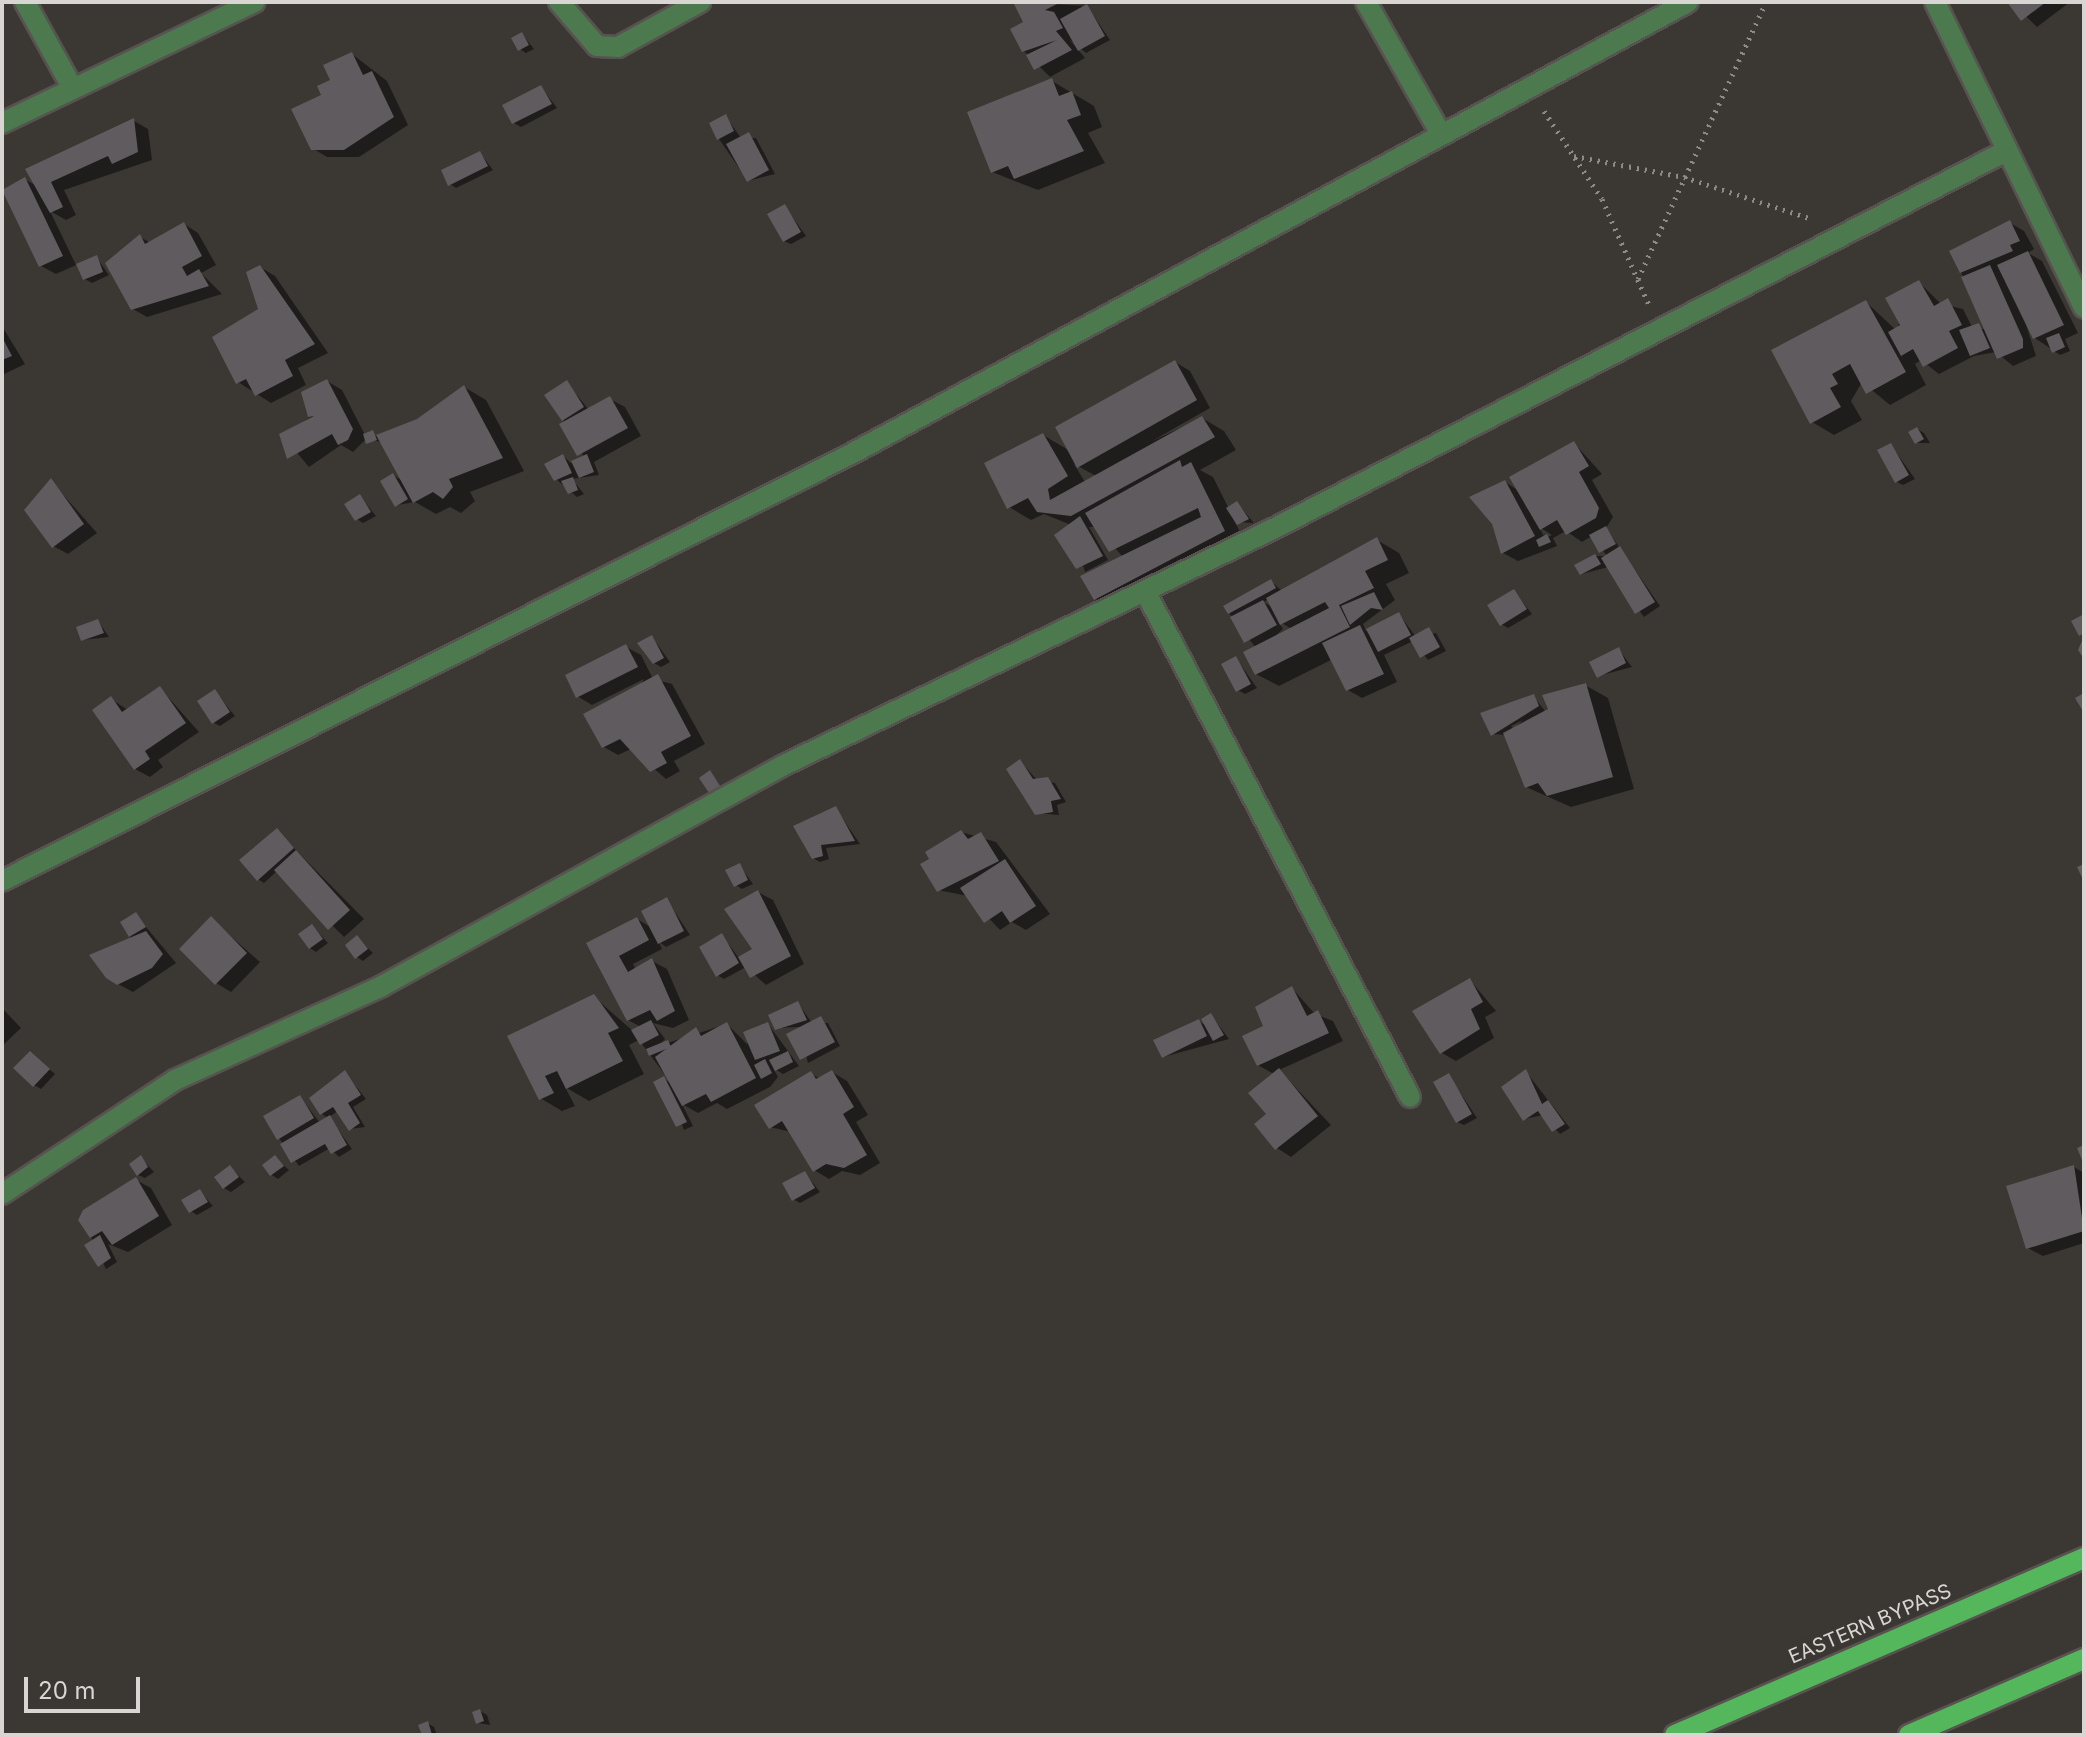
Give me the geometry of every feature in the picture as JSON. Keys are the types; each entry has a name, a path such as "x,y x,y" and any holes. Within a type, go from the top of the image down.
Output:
{"main road":[{"name":"EASTERN BYPASS","path":"1675,1735 2084,1558"},
{"path":"1909,1735 2084,1659"}],"street":[{"path":"25,2 73,89"},
{"path":"2,123 254,2"},
{"path":"559,2 581,34 607,47 700,2"},
{"path":"1366,2 1440,132"},
{"path":"2,881 851,454 1440,132 1688,2"},
{"path":"1935,2 2004,152 2084,308"},
{"path":"2,1194 175,1080 382,986 784,765 1145,591 2004,152"},
{"path":"1145,591 1410,1097"}],"path":[{"path":"1638,279 1766,2"},
{"path":"1528,87 1574,156 1638,279 1660,329"},
{"path":"1574,156 1684,177 1849,232"}],"building":[{"path":"1013,2 1061,2 1045,10 1054,12 1063,28 1056,31 1072,50 1034,70 1026,55 1057,40 1022,52 1010,29 1023,22"},
{"path":"2007,2 2046,2 2021,21"},
{"path":"1087,4 1105,36 1078,51 1060,19"},
{"path":"522,32 529,45 518,51 511,38"},
{"path":"352,52 363,75 372,71 394,117 344,150 311,150 291,109 321,95 317,86 330,80 323,65"},
{"path":"1052,78 1059,96 1072,91 1081,115 1067,120 1084,151 1014,179 1008,166 991,173 967,112"},
{"path":"541,85 552,104 512,124 502,105"},
{"path":"726,114 734,131 717,140 709,123"},
{"path":"134,118 138,152 112,164 108,156 51,182 63,207 50,213 25,169"},
{"path":"749,132 769,170 747,182 726,144"},
{"path":"480,151 488,166 448,186 441,170"},
{"path":"25,177 63,256 39,267 2,190"},
{"path":"785,204 801,232 783,242 767,214"},
{"path":"2010,220 2020,241 2010,245 2013,251 1960,273 1949,251"},
{"path":"184,222 202,256 182,267 187,276 199,269 209,286 131,310 105,263 140,234 145,244"},
{"path":"2028,251 2064,325 2033,339 1997,265"},
{"path":"97,255 103,272 83,280 76,264"},
{"path":"260,265 315,344 285,360 293,376 255,396 246,379 236,384 212,337 258,309 246,272"},
{"path":"1990,265 2023,339 2023,348 1997,359 1961,277"},
{"path":"1919,280 1934,306 1948,298 1962,325 1949,331 1958,348 1923,367 1913,349 1901,356 1888,332 1900,325 1885,298"},
{"path":"1866,300 1906,372 1866,394 1850,364 1832,374 1838,384 1830,388 1841,407 1810,424 1771,350"},
{"path":"1979,323 1990,348 1970,356 1959,330"},
{"path":"2059,333 2065,347 2052,353 2046,338"},
{"path":"2,337 12,356 2,360"},
{"path":"1175,360 1197,400 1077,468 1055,427"},
{"path":"327,379 353,429 348,440 338,445 332,434 287,459 279,434 314,416 308,417 301,392"},
{"path":"567,380 584,407 562,421 544,395"},
{"path":"464,385 503,458 449,479 453,487 443,499 433,492 413,503 376,435 417,419"},
{"path":"610,396 628,428 577,456 559,424"},
{"path":"1202,416 1215,437 1071,516 1037,512 1028,498 1007,509 984,463 1043,433 1068,476 1048,489 1050,500"},
{"path":"1917,427 1924,439 1915,444 1908,432"},
{"path":"373,430 377,440 366,444 363,434"},
{"path":"1574,441 1589,466 1579,472 1599,508 1596,518 1566,535 1557,520 1540,530 1509,477"},
{"path":"1891,443 1909,475 1895,483 1877,450"},
{"path":"563,454 572,473 554,481 544,464"},
{"path":"587,454 594,472 579,478 571,461"},
{"path":"1180,460 1182,467 1191,462 1225,531 1094,600 1080,576 1201,517 1198,508 1109,552 1085,513"},
{"path":"393,473 408,499 395,507 380,481"},
{"path":"573,477 578,490 568,494 561,481"},
{"path":"51,478 84,524 52,548 24,510"},
{"path":"1505,480 1535,536 1501,554 1492,524 1469,497"},
{"path":"360,494 371,512 355,521 344,504"},
{"path":"1237,501 1249,519 1237,525 1226,508"},
{"path":"1080,516 1103,556 1076,569 1054,535"},
{"path":"1606,526 1616,544 1599,553 1589,535"},
{"path":"1547,534 1551,542 1539,547 1536,540"},
{"path":"1377,537 1388,560 1365,571 1374,588 1339,605 1350,627 1255,675 1243,652 1329,608 1325,602 1280,625 1266,598"},
{"path":"1620,546 1655,602 1635,614 1601,558"},
{"path":"1595,554 1601,564 1580,575 1574,565"},
{"path":"1271,579 1276,588 1228,614 1223,606"},
{"path":"1514,589 1527,609 1500,626 1487,605"},
{"path":"1374,592 1383,610 1371,608 1350,625 1341,606"},
{"path":"1263,600 1277,625 1244,643 1230,617"},
{"path":"1399,612 1411,635 1378,652 1366,629"},
{"path":"2084,614 2084,633 2079,636 2071,621"},
{"path":"98,619 104,633 81,641 76,627"},
{"path":"1360,625 1384,674 1346,691 1322,643"},
{"path":"1429,627 1440,647 1420,658 1409,638"},
{"path":"652,635 664,658 653,664 637,643"},
{"path":"2084,636 2084,659 2078,650"},
{"path":"626,644 638,667 576,698 565,675"},
{"path":"1619,647 1626,663 1597,678 1589,662"},
{"path":"1236,656 1251,684 1236,692 1221,664"},
{"path":"658,674 691,736 661,752 667,763 650,772 620,739 602,748 583,714"},
{"path":"1586,683 1613,777 1547,796 1538,783 1525,788 1503,733 1548,709 1542,695"},
{"path":"160,686 186,723 145,751 150,759 134,770 92,710 111,696 122,712"},
{"path":"215,689 230,712 212,724 197,701"},
{"path":"2084,693 2084,713 2075,698"},
{"path":"1534,694 1539,706 1491,736 1480,713"},
{"path":"1020,759 1033,779 1048,777 1061,799 1051,801 1053,812 1035,815 1006,769"},
{"path":"710,770 722,789 711,796 699,778"},
{"path":"836,806 855,841 821,845 823,856 812,859 793,826"},
{"path":"277,828 294,848 257,881 239,860"},
{"path":"961,830 968,839 981,832 999,861 937,892 920,864 929,859 925,852"},
{"path":"296,850 350,910 328,930 274,870"},
{"path":"1005,859 1036,906 1010,923 1002,911 984,923 960,888"},
{"path":"740,863 748,880 734,887 725,870"},
{"path":"2084,864 2084,882 2077,867"},
{"path":"758,890 791,956 750,978 738,957 752,949 724,909"},
{"path":"667,897 684,931 658,944 641,911"},
{"path":"136,912 146,927 129,937 120,922"},
{"path":"211,916 247,953 215,985 179,949"},
{"path":"637,917 649,940 619,956 628,972 652,958 675,1011 657,1021 650,1010 627,1021 586,943"},
{"path":"312,924 323,939 309,949 298,934"},
{"path":"146,931 163,954 152,968 117,985 106,978 89,955"},
{"path":"722,933 739,963 716,977 699,947"},
{"path":"357,935 368,949 355,959 345,945"},
{"path":"1470,978 1483,1002 1471,1009 1480,1029 1440,1054 1412,1011"},
{"path":"1292,986 1307,1016 1318,1010 1329,1033 1257,1066 1242,1036 1263,1026 1255,1007"},
{"path":"594,994 619,1028 608,1033 623,1061 566,1089 557,1071 545,1076 554,1093 539,1100 507,1036"},
{"path":"798,1001 807,1020 775,1030 768,1015"},
{"path":"1211,1013 1224,1035 1213,1041 1201,1019"},
{"path":"821,1016 835,1042 800,1060 786,1034"},
{"path":"1199,1019 1207,1036 1162,1058 1153,1040"},
{"path":"651,1020 659,1035 640,1045 631,1030"},
{"path":"727,1022 756,1078 711,1102 706,1094 682,1106 655,1057 696,1027 701,1036"},
{"path":"768,1022 780,1051 755,1060 743,1032"},
{"path":"668,1040 671,1047 649,1056 646,1049"},
{"path":"30,1051 50,1069 33,1087 13,1068"},
{"path":"788,1051 793,1062 775,1071 769,1060"},
{"path":"765,1059 772,1073 761,1079 754,1065"},
{"path":"1279,1068 1318,1116 1275,1150 1254,1124 1266,1114 1248,1093"},
{"path":"1526,1069 1542,1104 1548,1100 1565,1124 1552,1132 1538,1111 1523,1121 1501,1087"},
{"path":"345,1070 361,1095 348,1103 360,1123 349,1131 333,1107 320,1115 309,1098"},
{"path":"832,1070 854,1107 843,1114 867,1155 844,1168 826,1164 813,1172 782,1121 769,1129 754,1105 811,1071 816,1079"},
{"path":"1449,1073 1472,1114 1456,1123 1433,1082"},
{"path":"664,1076 687,1122 676,1127 653,1082"},
{"path":"300,1095 314,1118 277,1140 263,1116"},
{"path":"330,1115 347,1145 331,1154 325,1144 291,1163 280,1144"},
{"path":"2084,1145 2084,1165 2077,1148"},
{"path":"141,1155 148,1167 137,1176 129,1164"},
{"path":"275,1155 284,1166 270,1176 262,1165"},
{"path":"230,1165 239,1177 223,1189 214,1177"},
{"path":"2074,1165 2084,1231 2026,1249 2006,1186"},
{"path":"805,1171 815,1188 792,1201 782,1183"},
{"path":"136,1177 159,1216 112,1245 102,1231 90,1238 78,1220 83,1210"},
{"path":"200,1189 208,1202 189,1213 181,1200"},
{"path":"100,1235 111,1258 98,1267 84,1245"},
{"path":"480,1709 484,1721 476,1724 472,1712"},
{"path":"428,1721 432,1735 422,1735 418,1725"}]}
